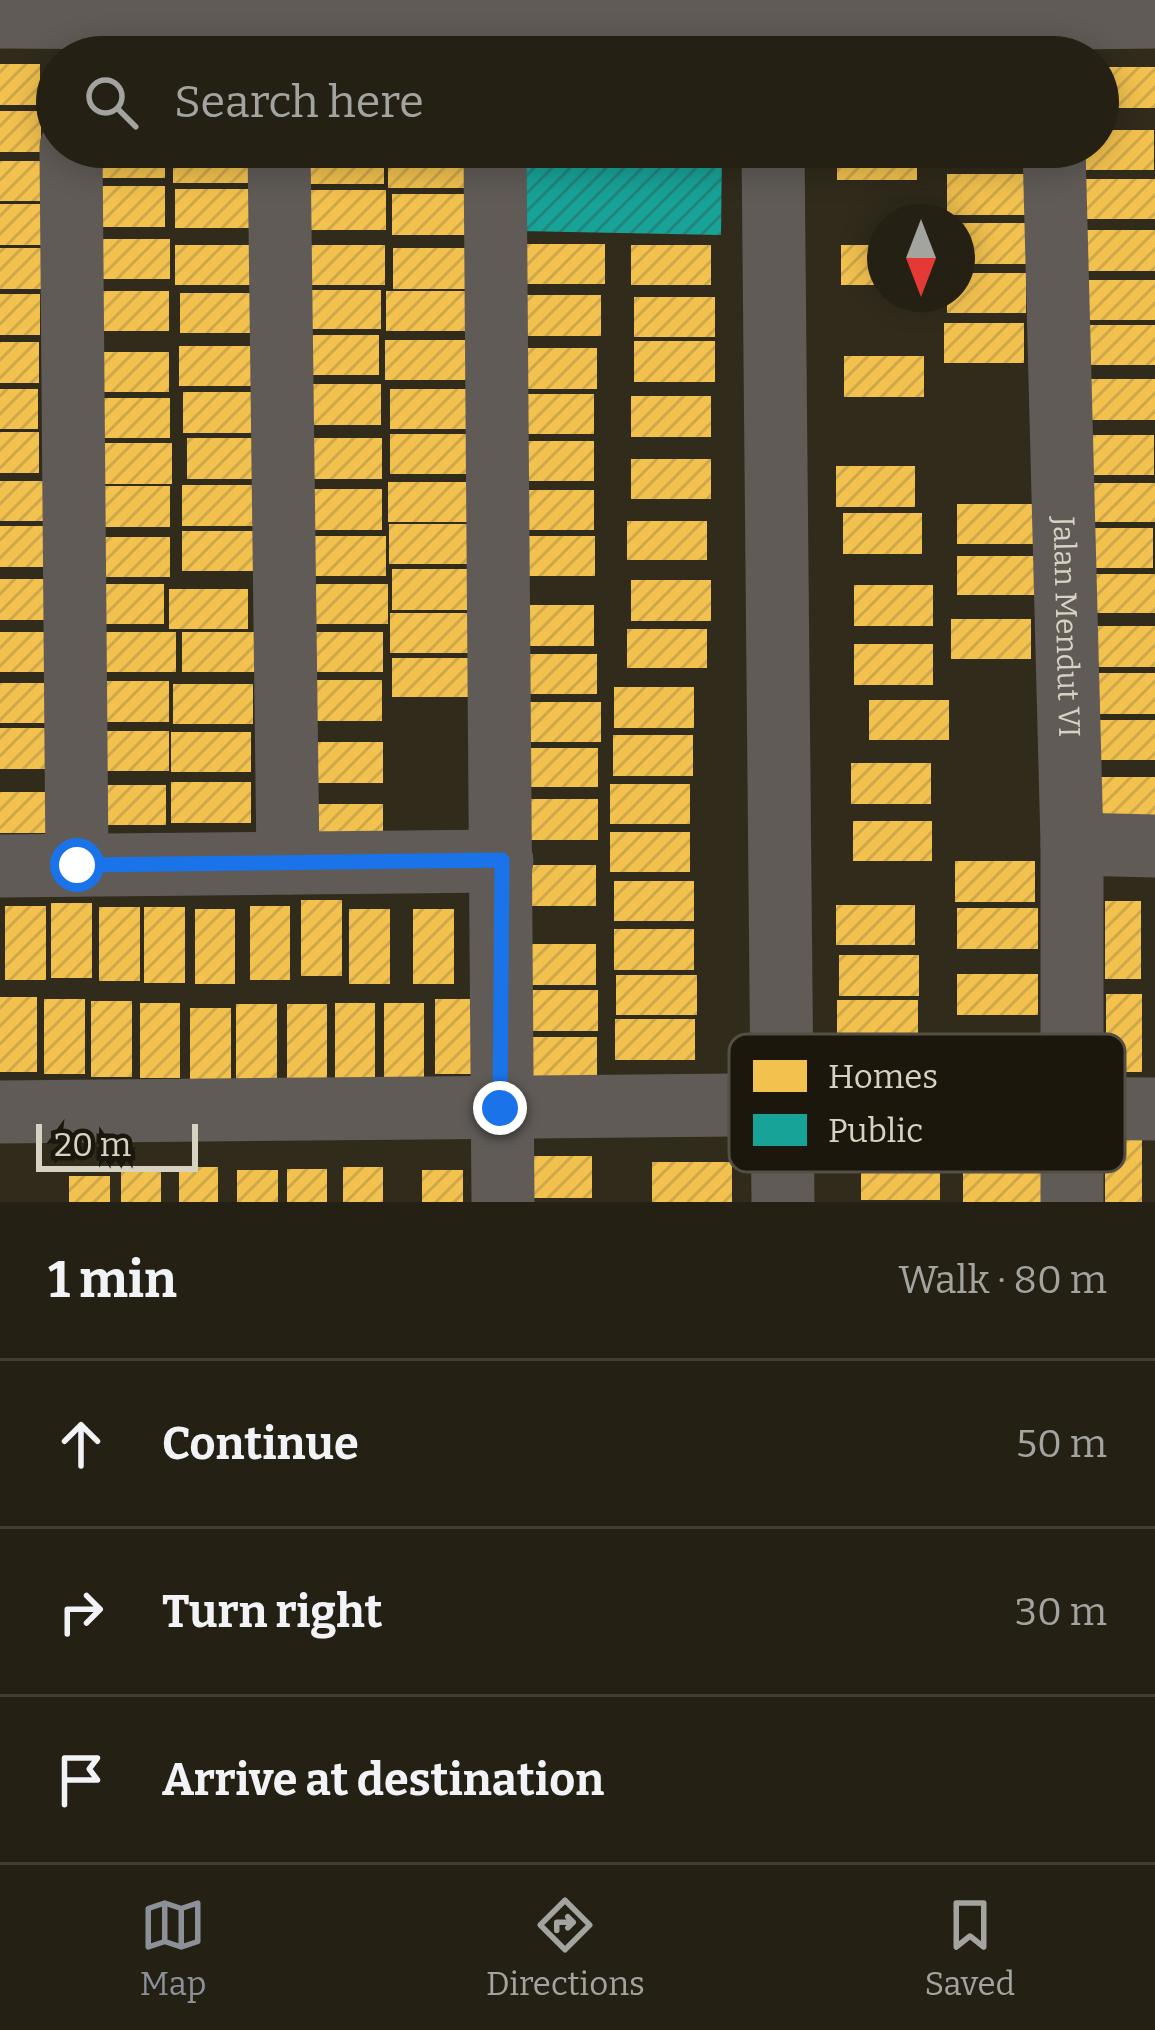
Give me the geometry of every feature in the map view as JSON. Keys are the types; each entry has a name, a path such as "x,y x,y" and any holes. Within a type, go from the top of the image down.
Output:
{"street":[{"path":"0,17 70,25 772,26 1051,24 1155,17"},
{"path":"70,168 77,865"},
{"path":"279,168 288,863"},
{"path":"495,168 503,1202"},
{"path":"773,168 781,1034"},
{"name":"Jalan Mendut VI","path":"1055,168 1072,844 1072,1034"},
{"path":"1072,844 1155,846"},
{"path":"0,866 502,860"},
{"path":"0,1112 729,1106"},
{"path":"1125,1108 1155,1108"},
{"path":"783,1172 783,1202"}],"building: Homes":[{"path":"0,64 36,64 36,105 0,105"},
{"path":"1119,67 1155,67 1155,108 1119,108"},
{"path":"0,111 36,111 36,152 0,152"},
{"path":"1119,130 1154,130 1154,170 1075,170 1119,168"},
{"path":"0,161 36,161 36,168 41,168 41,201 0,201"},
{"path":"85,168 165,168 165,178 85,178"},
{"path":"173,168 253,168 253,183 173,183"},
{"path":"304,168 384,168 384,184 304,184"},
{"path":"388,168 467,168 467,188 388,188"},
{"path":"837,168 917,168 917,180 837,180"},
{"path":"947,174 1026,174 1026,215 975,215 975,204 947,204"},
{"path":"1082,179 1155,179 1155,219 1082,219"},
{"path":"85,186 165,186 165,227 85,227"},
{"path":"175,189 254,189 254,228 175,228"},
{"path":"307,190 386,190 386,230 307,230"},
{"path":"392,194 471,194 471,235 392,235"},
{"path":"0,204 44,204 44,245 0,245"},
{"path":"975,223 1028,223 1028,264 975,264"},
{"path":"1078,230 1155,230 1155,271 1078,271"},
{"path":"90,239 170,239 170,279 90,279"},
{"path":"524,244 605,244 605,284 524,284"},
{"path":"175,245 254,245 254,285 175,285"},
{"path":"305,245 385,245 385,285 305,285"},
{"path":"631,245 711,245 711,285 631,285"},
{"path":"841,245 867,245 867,285 841,285"},
{"path":"0,248 44,248 44,289 0,289"},
{"path":"393,248 474,248 474,289 393,289"},
{"path":"975,273 1026,273 1026,313 947,313 975,312"},
{"path":"1076,280 1155,280 1155,320 1076,320"},
{"path":"300,290 381,290 381,329 300,329"},
{"path":"88,291 169,291 169,331 88,331"},
{"path":"386,291 466,291 466,331 386,331"},
{"path":"180,293 261,293 261,333 180,333"},
{"path":"0,294 40,294 40,335 0,335"},
{"path":"521,295 601,295 601,336 521,336"},
{"path":"634,297 715,297 715,337 634,337"},
{"path":"944,323 1024,323 1024,363 944,363"},
{"path":"1077,325 1155,325 1155,365 1077,365"},
{"path":"300,335 379,335 379,375 300,375"},
{"path":"385,340 466,340 466,380 385,380"},
{"path":"634,341 715,341 715,382 634,382"},
{"path":"0,342 39,342 39,383 0,383"},
{"path":"179,346 258,346 258,386 179,386"},
{"path":"517,348 597,348 597,389 517,389"},
{"path":"88,352 169,352 169,392 88,392"},
{"path":"844,356 924,356 924,397 844,397"},
{"path":"1076,379 1155,379 1155,420 1076,420"},
{"path":"300,384 381,384 381,425 300,425"},
{"path":"0,389 38,389 38,429 0,429"},
{"path":"390,389 470,389 470,429 390,429"},
{"path":"183,392 263,392 263,433 183,433"},
{"path":"513,394 594,394 594,434 513,434"},
{"path":"631,396 711,396 711,437 631,437"},
{"path":"90,398 170,398 170,438 90,438"},
{"path":"0,432 39,432 39,473 0,473"},
{"path":"390,434 470,434 470,474 390,474"},
{"path":"1075,435 1154,435 1154,475 1075,475"},
{"path":"187,438 267,438 267,479 187,479"},
{"path":"301,438 382,438 382,479 301,479"},
{"path":"513,441 594,441 594,481 513,481"},
{"path":"92,443 172,443 172,484 92,484"},
{"path":"631,459 711,459 711,499 631,499"},
{"path":"836,466 915,466 915,507 836,507"},
{"path":"0,481 44,481 44,521 0,521"},
{"path":"388,482 467,482 467,522 388,522"},
{"path":"1076,483 1155,483 1155,522 1076,522"},
{"path":"182,485 262,485 262,526 182,526"},
{"path":"90,486 170,486 170,527 90,527"},
{"path":"301,489 382,489 382,530 301,530"},
{"path":"513,490 594,490 594,530 513,530"},
{"path":"957,504 1036,504 1036,544 957,544"},
{"path":"843,513 922,513 922,554 843,554"},
{"path":"627,521 707,521 707,560 627,560"},
{"path":"389,524 469,524 469,564 389,564"},
{"path":"0,526 45,526 45,567 0,567"},
{"path":"1073,528 1153,528 1153,568 1073,568"},
{"path":"182,531 262,531 262,571 182,571"},
{"path":"307,536 386,536 386,576 307,576"},
{"path":"514,536 595,536 595,576 514,576"},
{"path":"90,537 170,537 170,577 90,577"},
{"path":"957,556 1038,556 1038,595 957,595"},
{"path":"392,569 471,569 471,610 392,610"},
{"path":"1078,574 1155,574 1155,613 1078,613"},
{"path":"0,579 48,579 48,620 0,620"},
{"path":"631,580 711,580 711,621 631,621"},
{"path":"84,584 164,584 164,624 84,624"},
{"path":"308,584 388,584 388,624 308,624"},
{"path":"854,585 933,585 933,626 854,626"},
{"path":"169,589 248,589 248,629 169,629"},
{"path":"513,605 594,605 594,646 513,646"},
{"path":"390,613 470,613 470,653 390,653"},
{"path":"951,619 1031,619 1031,659 951,659"},
{"path":"1079,626 1155,626 1155,667 1079,667"},
{"path":"627,629 707,629 707,668 627,668"},
{"path":"0,632 52,632 52,672 0,672"},
{"path":"96,632 176,632 176,672 96,672"},
{"path":"182,632 262,632 262,672 182,672"},
{"path":"303,632 383,632 383,672 303,672"},
{"path":"854,644 933,644 933,685 854,685"},
{"path":"517,654 597,654 597,694 517,694"},
{"path":"392,658 471,658 471,697 392,697"},
{"path":"1078,673 1155,673 1155,714 1078,714"},
{"path":"301,680 382,680 382,721 301,721"},
{"path":"88,681 169,681 169,722 88,722"},
{"path":"0,683 49,683 49,723 0,723"},
{"path":"173,684 253,684 253,724 173,724"},
{"path":"614,687 694,687 694,728 614,728"},
{"path":"869,700 949,700 949,740 869,740"},
{"path":"521,702 601,702 601,742 521,742"},
{"path":"1079,720 1155,720 1155,760 1079,760"},
{"path":"0,728 51,728 51,769 0,769"},
{"path":"88,731 169,731 169,771 88,771"},
{"path":"171,732 251,732 251,772 171,772"},
{"path":"613,735 693,735 693,776 613,776"},
{"path":"303,742 383,742 383,783 303,783"},
{"path":"518,748 598,748 598,787 518,787"},
{"path":"851,763 931,763 931,804 851,804"},
{"path":"1081,777 1155,777 1155,816 1081,816"},
{"path":"171,782 251,782 251,823 171,823"},
{"path":"610,784 690,784 690,824 610,824"},
{"path":"87,785 166,785 166,825 87,825"},
{"path":"0,792 54,792 54,833 0,833"},
{"path":"518,799 598,799 598,840 518,840"},
{"path":"303,804 383,804 383,844 303,844"},
{"path":"853,821 932,821 932,861 853,861"},
{"path":"610,832 690,832 690,872 610,872"},
{"path":"955,861 1035,861 1035,902 955,902"},
{"path":"516,865 596,865 596,906 516,906"},
{"path":"614,881 694,881 694,921 614,921"},
{"path":"301,900 342,900 342,976 301,976"},
{"path":"1105,901 1141,901 1141,979 1105,979"},
{"path":"51,903 92,903 92,978 51,978"},
{"path":"836,905 915,905 915,945 836,945"},
{"path":"5,906 46,906 46,980 5,980"},
{"path":"250,906 290,906 290,980 250,980"},
{"path":"99,907 140,907 140,981 99,981"},
{"path":"144,907 185,907 185,983 144,983"},
{"path":"957,908 1038,908 1038,949 957,949"},
{"path":"195,909 235,909 235,984 195,984"},
{"path":"349,909 390,909 390,984 349,984"},
{"path":"413,909 454,909 454,984 413,984"},
{"path":"614,929 694,929 694,970 614,970"},
{"path":"516,944 596,944 596,985 516,985"},
{"path":"839,955 919,955 919,996 839,996"},
{"path":"957,974 1038,974 1038,1015 957,1015"},
{"path":"616,975 697,975 697,1015 616,1015"},
{"path":"518,990 598,990 598,1031 518,1031"},
{"path":"1106,994 1142,994 1142,1072 1125,1072 1125,1034 1106,1034"},
{"path":"0,997 37,997 37,1072 0,1072"},
{"path":"44,999 85,999 85,1074 44,1074"},
{"path":"435,999 476,999 476,1074 435,1074"},
{"path":"837,1000 918,1000 918,1034 837,1034"},
{"path":"91,1001 132,1001 132,1077 91,1077"},
{"path":"140,1003 180,1003 180,1078 140,1078"},
{"path":"335,1003 375,1003 375,1078 335,1078"},
{"path":"384,1003 424,1003 424,1078 384,1078"},
{"path":"236,1004 277,1004 277,1079 236,1079"},
{"path":"287,1004 327,1004 327,1079 287,1079"},
{"path":"190,1008 231,1008 231,1082 190,1082"},
{"path":"615,1019 695,1019 695,1060 615,1060"},
{"path":"517,1037 597,1037 597,1078 517,1078"},
{"path":"1125,1140 1142,1140 1142,1202 1105,1202 1105,1172 1125,1172"},
{"path":"514,1156 592,1156 592,1198 514,1198"},
{"path":"652,1162 729,1162 732,1202 652,1202"},
{"path":"121,1167 161,1167 161,1202 121,1202"},
{"path":"179,1167 218,1167 218,1202 179,1202"},
{"path":"343,1167 383,1167 383,1202 343,1202"},
{"path":"287,1169 327,1169 327,1202 287,1202"},
{"path":"237,1170 278,1170 278,1202 237,1202"},
{"path":"422,1170 463,1170 463,1202 422,1202"},
{"path":"861,1172 940,1172 940,1200 861,1200"},
{"path":"963,1172 1042,1172 1042,1202 963,1202"},
{"path":"69,1176 110,1176 110,1202 69,1202"}],"building: Public":[{"path":"518,168 722,168 721,235 519,231"}],"route":[{"path":"77,865 502,860 500,1108"}]}
